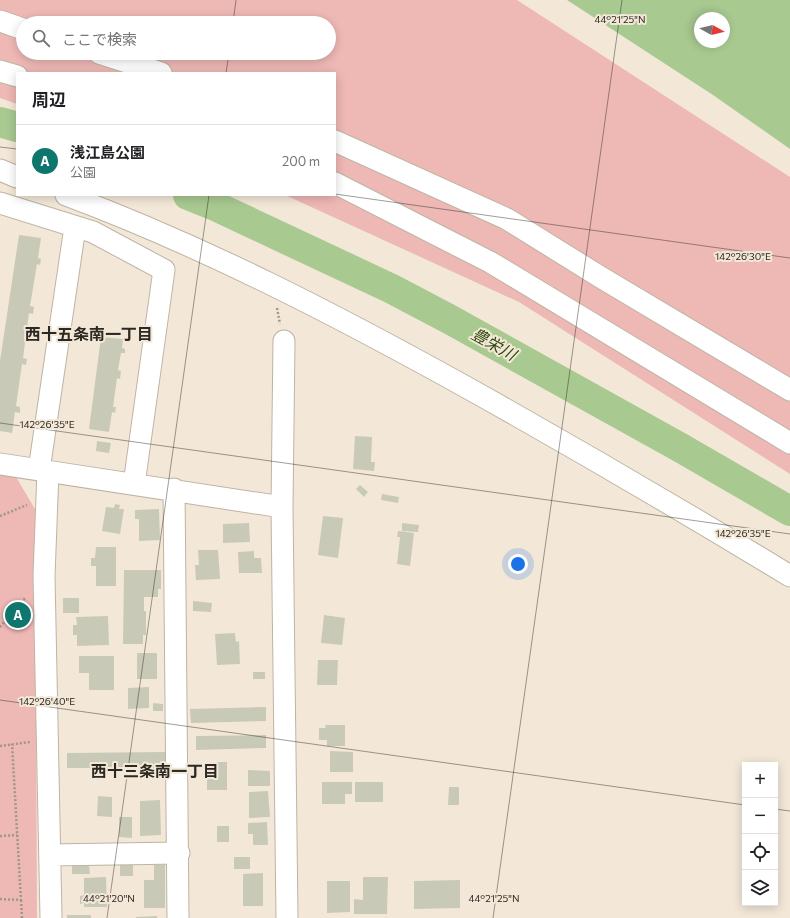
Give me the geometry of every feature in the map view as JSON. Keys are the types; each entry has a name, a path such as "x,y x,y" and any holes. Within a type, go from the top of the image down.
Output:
{"street":[{"path":"0,21 16,27"},
{"path":"120,60 158,72"},
{"path":"0,71 16,76"},
{"path":"336,141 507,219 602,278 790,390"},
{"path":"336,157 428,184"},
{"path":"0,170 16,177"},
{"path":"336,184 490,262 790,443"},
{"path":"68,196 194,247 272,284 378,339 680,509 790,576"},
{"path":"0,203 93,232 164,270 135,477"},
{"path":"51,918 43,471 75,227"},
{"path":"284,341 282,507 287,918"},
{"path":"0,464 174,489 282,507"},
{"path":"174,489 178,918"},
{"path":"50,855 178,853"}],"path":[{"path":"272,284 284,341"},
{"path":"0,516 27,505"},
{"path":"0,627 44,576"},
{"path":"0,746 12,744 22,918"},
{"path":"0,836 17,836"},
{"path":"0,900 21,900"}],"shaded area":[{"path":"0,0 517,0 790,177 790,474 519,302 287,196 336,196 336,72 16,72 16,104 0,98"},
{"path":"567,0 790,0 790,149 713,95"},
{"path":"0,475 16,477 35,509 37,918 0,918"}],"building":[{"path":"19,235 41,238 38,258 41,259 40,265 37,264 30,306 34,307 33,314 29,313 23,358 27,359 26,365 22,364 16,406 20,407 20,413 15,412 12,433 0,431 0,361"},
{"path":"101,337 123,339 122,348 125,349 125,353 121,353 118,370 121,371 120,379 117,378 113,407 116,407 115,413 112,412 109,432 89,429"},
{"path":"355,436 372,437 371,462 375,462 374,471 353,469"},
{"path":"97,441 111,443 109,453 96,451"},
{"path":"360,485 368,492 364,497 356,489"},
{"path":"382,494 399,497 398,503 381,500"},
{"path":"115,504 120,505 119,509 124,509 120,534 102,531 106,507 114,508"},
{"path":"159,509 160,540 139,541 139,519 135,519 135,510"},
{"path":"323,516 343,518 338,558 318,555"},
{"path":"249,523 250,542 223,543 223,524"},
{"path":"402,523 419,525 418,532 402,531"},
{"path":"398,531 414,533 410,566 397,564 400,537 397,537"},
{"path":"96,547 116,547 116,586 96,586 96,566 91,566 91,558 95,558"},
{"path":"198,550 218,550 220,579 196,580 195,565 199,565"},
{"path":"254,551 254,558 261,558 262,573 239,573 238,552"},
{"path":"124,570 161,570 161,589 158,589 158,597 144,597 144,611 146,611 146,635 143,635 143,644 123,644"},
{"path":"63,598 79,598 79,613 63,613"},
{"path":"193,601 212,603 211,612 193,611"},
{"path":"324,615 345,618 342,645 321,643"},
{"path":"108,616 109,645 77,646 77,635 73,635 73,625 77,625 76,617"},
{"path":"235,633 236,642 239,641 240,664 217,665 215,634"},
{"path":"137,653 157,653 157,679 137,679"},
{"path":"79,656 114,656 114,690 89,690 89,673 79,673"},
{"path":"318,660 338,660 337,685 317,685"},
{"path":"253,672 265,672 265,679 253,679"},
{"path":"149,687 149,708 128,709 128,688"},
{"path":"153,703 163,704 163,711 153,711"},
{"path":"266,707 266,721 191,723 190,709"},
{"path":"325,725 345,725 345,746 327,746 327,740 319,740 319,728 326,728"},
{"path":"266,735 266,748 196,750 196,736"},
{"path":"330,751 353,752 353,772 330,772"},
{"path":"165,752 165,768 67,768 67,753"},
{"path":"207,762 227,762 227,790 207,790"},
{"path":"248,770 270,771 270,786 248,786"},
{"path":"322,782 352,782 352,794 345,794 345,804 322,804"},
{"path":"355,782 383,782 383,802 355,802"},
{"path":"449,787 459,787 459,805 448,805"},
{"path":"268,791 270,817 249,818 249,792"},
{"path":"98,796 112,797 112,817 97,816"},
{"path":"160,800 161,835 140,836 140,801"},
{"path":"119,817 132,817 132,838 119,837"},
{"path":"267,822 268,845 253,845 253,834 248,834 248,823"},
{"path":"217,826 229,826 229,842 217,842"},
{"path":"234,857 250,857 250,869 234,869"},
{"path":"120,864 133,864 133,876 120,876"},
{"path":"154,865 165,865 165,908 144,908 144,880 154,880"},
{"path":"72,866 89,866 90,874 72,874"},
{"path":"263,873 263,906 243,906 243,874"},
{"path":"106,877 107,907 84,907 84,903 80,904 80,896 84,895 84,878"},
{"path":"363,877 388,877 387,914 354,914 354,899 363,900"},
{"path":"460,880 460,908 414,909 414,881"},
{"path":"327,881 350,881 350,912 327,913"},
{"path":"67,915 91,915 91,918 67,918"},
{"path":"157,916 157,918 136,918 136,917"}],"waterway":[{"name":"豊栄川","path":"0,122 16,127"},
{"name":"豊栄川","path":"190,196 213,205 392,289 681,448 790,511"}],"place":[{"name":"浅江島公園","path":"18,615"}],"district":[{"name":"西十五条南一丁目","path":"89,334"},
{"name":"西十三条南一丁目","path":"155,771"}]}
